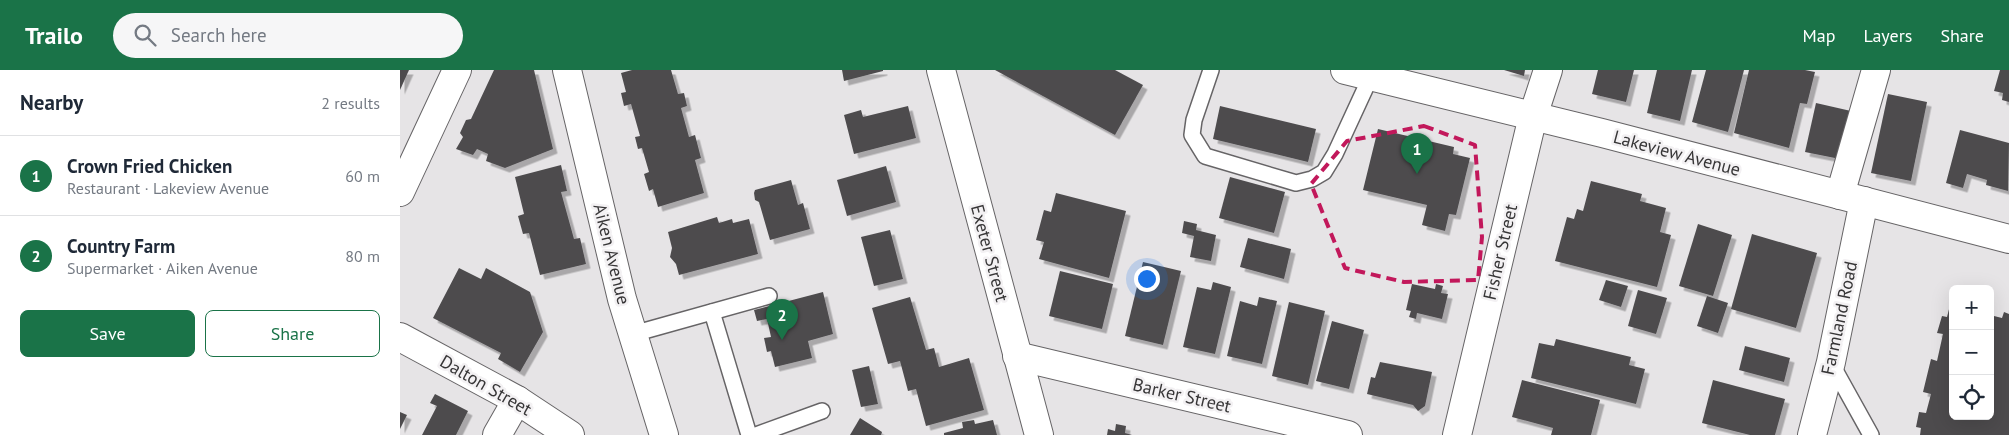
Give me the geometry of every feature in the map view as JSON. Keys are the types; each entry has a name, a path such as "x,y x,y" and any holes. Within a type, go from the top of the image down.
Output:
{"street":[{"path":"400,192 457,70"},
{"name":"Aiken Avenue","path":"567,70 622,299 664,435"},
{"name":"Exeter Street","path":"941,70 1039,435"},
{"name":"Lakeview Avenue","path":"1345,70 1533,116 2009,239"},
{"name":"Fisher Street","path":"1456,435 1533,116 1548,70"},
{"name":"Farmland Road","path":"1812,435 1831,362 1852,198 1876,70"},
{"name":"Dalton Street","path":"400,337 517,400 570,435"},
{"name":"Barker Street","path":"1017,356 1348,435"},
{"path":"498,435 517,400"}],"lane":[{"path":"1211,70 1194,120 1192,135 1205,156 1296,183 1312,179 1324,172 1335,154 1371,76"},
{"path":"633,334 769,296"},
{"path":"712,312 749,435"},
{"path":"1831,362 1871,435"},
{"path":"756,435 822,411"}],"highlighted area":[{"path":"1424,126 1475,145 1482,237 1478,280 1404,282 1345,268 1311,184 1347,141"}],"building":[{"path":"400,70 409,70 400,90"},
{"path":"494,70 534,70 553,149 505,168 486,161 488,154 477,149 473,155 456,149 463,137 460,133 466,120 471,119"},
{"path":"632,70 671,70 678,94 684,93 687,106 681,108 689,137 695,135 701,158 695,160 704,193 658,207 653,189 649,191 644,174 649,172 642,148 638,149 635,137 640,136 631,104 624,106 621,93 626,92 621,73"},
{"path":"842,70 883,70 883,71 844,81"},
{"path":"995,70 1115,70 1143,85 1115,135"},
{"path":"1504,70 1525,70 1524,76"},
{"path":"1598,70 1634,70 1626,102 1592,94"},
{"path":"1657,70 1692,70 1680,121 1647,113"},
{"path":"1706,70 1744,70 1728,132 1692,122"},
{"path":"1749,70 1805,70 1815,72 1807,104 1800,103 1789,148 1734,133"},
{"path":"2000,70 2009,70 2009,102 2002,100 2003,93 1994,91"},
{"path":"1888,94 1927,102 1911,181 1871,173"},
{"path":"1816,103 1851,111 1840,159 1805,152"},
{"path":"908,106 916,138 854,154 844,115 861,110 863,117"},
{"path":"1220,106 1316,129 1308,162 1213,139"},
{"path":"1378,129 1454,147 1453,154 1470,158 1456,215 1449,214 1445,231 1422,225 1427,205 1363,190"},
{"path":"1960,130 2009,143 2008,191 1986,185 1987,180 1967,174 1963,188 1946,183"},
{"path":"561,165 567,191 561,192 574,239 580,238 586,264 540,275 529,233 523,234 518,216 524,214 515,177"},
{"path":"886,166 896,202 847,216 837,180"},
{"path":"1230,177 1285,192 1274,233 1219,218"},
{"path":"791,180 798,205 803,203 810,229 770,240 759,202 755,200 755,190"},
{"path":"1591,181 1642,194 1640,201 1666,208 1660,232 1671,235 1657,287 1555,261 1567,217 1574,219 1577,209 1583,211"},
{"path":"1056,193 1126,211 1109,278 1039,259 1044,242 1036,240 1044,210 1051,212"},
{"path":"717,217 719,223 732,219 733,223 749,219 758,254 679,275 676,264 670,257 672,248 668,232"},
{"path":"1184,221 1197,224 1196,230 1216,235 1211,261 1190,257 1194,236 1182,233"},
{"path":"1698,224 1732,235 1713,296 1679,286"},
{"path":"890,230 903,279 874,286 861,237"},
{"path":"1752,234 1817,253 1796,328 1731,309"},
{"path":"1248,238 1291,249 1284,279 1240,267"},
{"path":"1143,262 1181,271 1163,345 1125,336"},
{"path":"459,268 481,279 486,268 530,292 543,332 520,372 498,359 501,353 433,318"},
{"path":"1060,271 1113,284 1102,329 1049,316"},
{"path":"1606,280 1628,286 1621,307 1599,300"},
{"path":"1213,282 1231,287 1215,354 1183,347 1197,287 1211,290"},
{"path":"1412,284 1435,289 1436,284 1443,286 1441,293 1448,294 1442,319 1417,313 1416,319 1409,317 1411,311 1406,310"},
{"path":"1638,290 1667,298 1656,334 1628,326"},
{"path":"823,292 833,334 808,341 812,358 775,367 771,351 767,352 764,338 771,337 767,319 757,321 754,310"},
{"path":"1707,296 1728,303 1718,333 1697,326"},
{"path":"910,297 926,350 934,348 939,367 969,358 984,410 926,426 916,389 908,391 900,361 888,364 872,308"},
{"path":"1259,297 1277,301 1262,364 1227,356 1240,301 1257,306"},
{"path":"1289,302 1325,311 1308,385 1272,376"},
{"path":"1949,309 1949,420 1994,420 1994,316 2002,318 2004,312 2009,314 2009,435 1920,435 1921,428 1916,427 1919,412 1926,413 1931,394 1923,392 1931,359 1937,361 1943,334 1937,333 1942,316 1947,317"},
{"path":"1332,321 1364,330 1349,389 1316,381"},
{"path":"1556,339 1631,357 1629,365 1645,369 1636,404 1531,378 1539,343 1554,346"},
{"path":"1745,346 1790,358 1784,382 1739,370"},
{"path":"1380,362 1432,372 1425,406 1418,411 1413,405 1367,394 1371,377 1375,378"},
{"path":"869,366 878,404 861,407 852,370"},
{"path":"1522,380 1600,400 1591,435 1551,435 1553,428 1512,417"},
{"path":"1713,380 1785,399 1775,435 1750,435 1702,423"},
{"path":"435,394 468,411 456,435 422,435 437,406 430,403"},
{"path":"400,412 407,415 400,429"},
{"path":"860,418 882,432 881,435 850,435"},
{"path":"974,420 975,424 993,420 997,435 944,435 944,433 963,428 962,422"},
{"path":"1116,424 1126,426 1125,433 1132,435 1107,435 1108,429 1115,431"}],"place":[{"name":"Crown Fried Chicken","path":"1417,174"},
{"name":"Country Farm","path":"782,340"}]}
